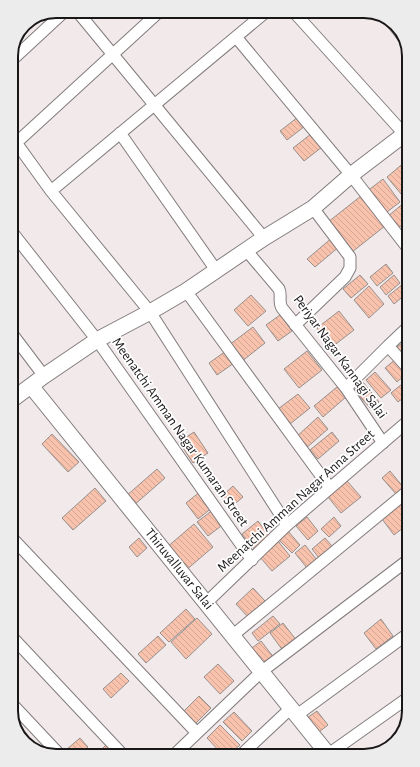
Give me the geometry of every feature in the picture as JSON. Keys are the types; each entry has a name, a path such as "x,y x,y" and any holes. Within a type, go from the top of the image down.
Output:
{"street":[{"path":"18,55 57,18"},
{"path":"83,18 264,238"},
{"path":"18,137 152,18"},
{"path":"51,191 259,18"},
{"path":"299,18 402,131"},
{"path":"236,37 350,175 402,242"},
{"path":"120,133 216,270"},
{"path":"18,395 97,340 186,291 264,238 313,208 350,175 402,136"},
{"path":"18,146 51,191 150,312 287,525"},
{"path":"295,325 345,277 350,268 350,257 313,208"},
{"name":"Meenatchi Amman Nagar Kumaran Street","path":"18,240 97,340 252,560"},
{"name":"Periyar Nagar Kannagi Salai","path":"246,250 279,289 280,304 282,308 346,388 383,443"},
{"path":"186,291 330,488"},
{"path":"346,388 402,333"},
{"path":"18,343 44,376"},
{"path":"388,346 402,361"},
{"name":"Thiruvalluvar Salai","path":"31,386 324,749"},
{"name":"Meenatchi Amman Nagar Anna Street","path":"206,603 287,525 402,426"},
{"path":"232,636 402,497"},
{"path":"18,544 197,733"},
{"path":"180,749 262,672 402,565"},
{"path":"248,749 294,712 402,637"},
{"path":"18,643 117,749"},
{"path":"336,749 402,702"},
{"path":"18,710 54,749"}],"building":[{"path":"298,117 305,126 287,140 280,131"},
{"path":"311,134 322,147 304,161 293,148"},
{"path":"402,164 402,195 387,177"},
{"path":"383,179 400,202 383,215 366,192"},
{"path":"361,196 385,226 352,252 328,222"},
{"path":"402,204 402,225 397,229 387,217"},
{"path":"333,237 340,246 315,267 307,259"},
{"path":"386,264 393,273 377,286 370,277"},
{"path":"360,275 368,284 351,298 343,289"},
{"path":"394,275 400,283 386,295 380,287"},
{"path":"402,285 402,297 394,304 388,296"},
{"path":"369,286 384,304 369,318 354,300"},
{"path":"251,295 266,311 248,326 234,310"},
{"path":"339,311 354,330 332,347 317,328"},
{"path":"280,315 292,331 278,341 266,325"},
{"path":"253,327 265,343 241,362 229,345"},
{"path":"402,343 402,353 397,347"},
{"path":"226,351 234,363 217,375 209,363"},
{"path":"307,351 322,370 299,388 284,369"},
{"path":"396,359 402,367 402,378 397,382 385,368"},
{"path":"375,372 391,390 381,398 366,380"},
{"path":"363,382 379,402 371,409 354,390"},
{"path":"402,384 402,399 398,402 391,393"},
{"path":"337,387 346,397 323,417 314,406"},
{"path":"298,394 310,408 290,424 278,409"},
{"path":"318,417 328,429 305,449 295,438"},
{"path":"194,432 208,453 193,463 179,442"},
{"path":"332,432 339,441 318,459 310,450"},
{"path":"52,434 79,462 68,472 42,444"},
{"path":"157,469 165,478 133,506 125,497"},
{"path":"390,471 402,486 402,490 396,494 382,478"},
{"path":"347,481 361,497 341,513 328,497"},
{"path":"233,486 243,497 230,508 221,497"},
{"path":"95,488 106,501 73,530 62,518"},
{"path":"201,491 213,507 198,519 186,503"},
{"path":"401,504 402,505 402,529 394,535 382,519"},
{"path":"214,509 225,523 208,536 197,522"},
{"path":"307,517 318,531 308,540 296,526"},
{"path":"334,517 341,526 329,537 321,529"},
{"path":"258,521 270,537 255,550 242,534"},
{"path":"194,524 213,547 185,571 166,548"},
{"path":"288,531 300,545 292,553 279,540"},
{"path":"139,538 147,548 137,557 129,547"},
{"path":"325,538 332,546 319,558 312,549"},
{"path":"278,541 290,556 272,571 259,556"},
{"path":"305,545 317,560 307,568 295,553"},
{"path":"253,588 265,601 248,617 236,604"},
{"path":"186,609 195,619 169,642 160,633"},
{"path":"273,616 280,624 258,641 252,633"},
{"path":"197,618 212,634 186,659 171,642"},
{"path":"381,619 393,636 376,649 364,633"},
{"path":"283,623 297,641 284,652 270,633"},
{"path":"158,636 166,645 146,663 138,654"},
{"path":"261,641 275,659 261,669 247,652"},
{"path":"218,664 234,681 220,694 204,677"},
{"path":"121,673 129,681 111,698 103,689"},
{"path":"199,696 211,708 195,724 183,712"},
{"path":"317,711 328,725 315,735 304,720"},
{"path":"234,712 252,731 242,741 223,722"},
{"path":"220,725 240,745 236,749 217,749 207,738"},
{"path":"80,738 88,747 86,749 67,749"},
{"path":"107,744 112,749 102,749"}]}
